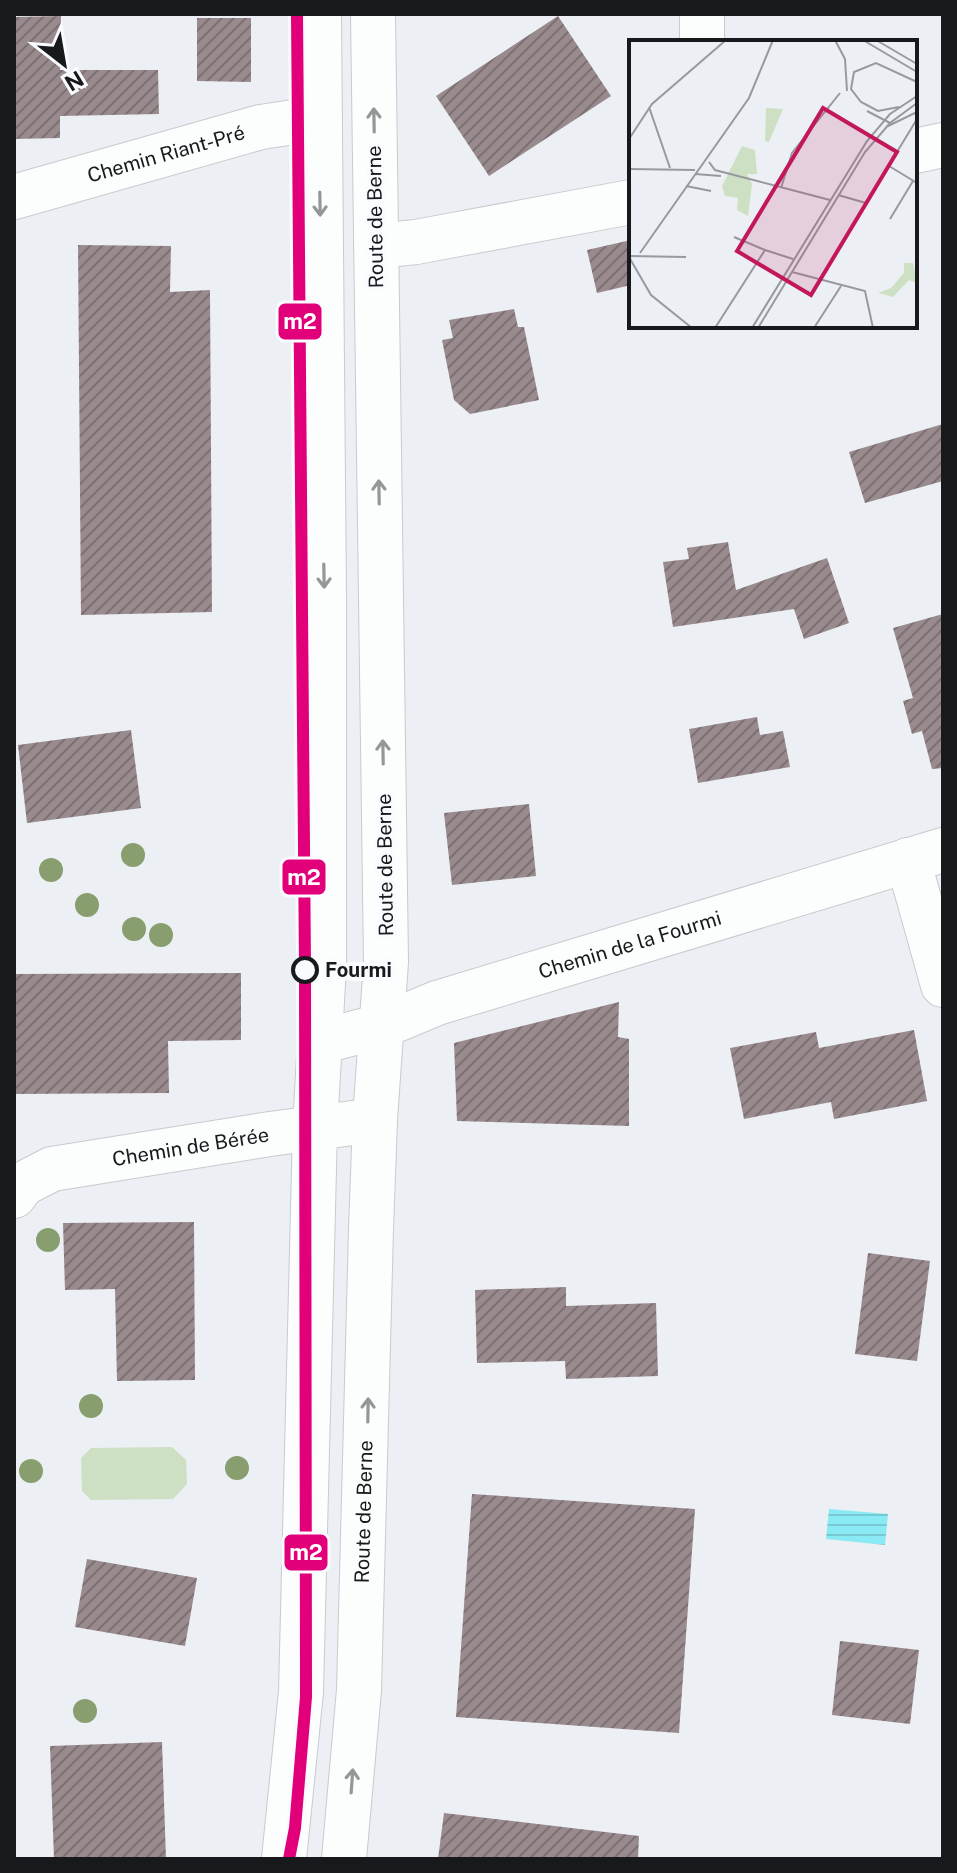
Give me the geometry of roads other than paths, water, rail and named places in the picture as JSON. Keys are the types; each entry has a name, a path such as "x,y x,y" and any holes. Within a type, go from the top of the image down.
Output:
{"main road":[{"path":"284,1859 301,1692 315,1129 324,965 319,14"},
{"name":"Route de Berne","path":"344,1859 359,1690 375,1120 386,962 373,14"},
{"path":"702,14 702,40"},
{"name":"Chemin Riant-Pré","path":"14,197 261,127 320,118"},
{"path":"917,151 943,145"},
{"path":"376,246 416,242 629,202"},
{"path":"925,855 943,985"},
{"name":"Chemin de la Fourmi","path":"319,1042 382,1026 437,1003 925,855"},
{"name":"Chemin de Bérée","path":"14,1196 23,1184 52,1169 375,1120"}],"water":[{"path":"829,1509 888,1514 885,1545 826,1539"}],"place":[{"name":"Fourmi","path":"305,970"}]}
